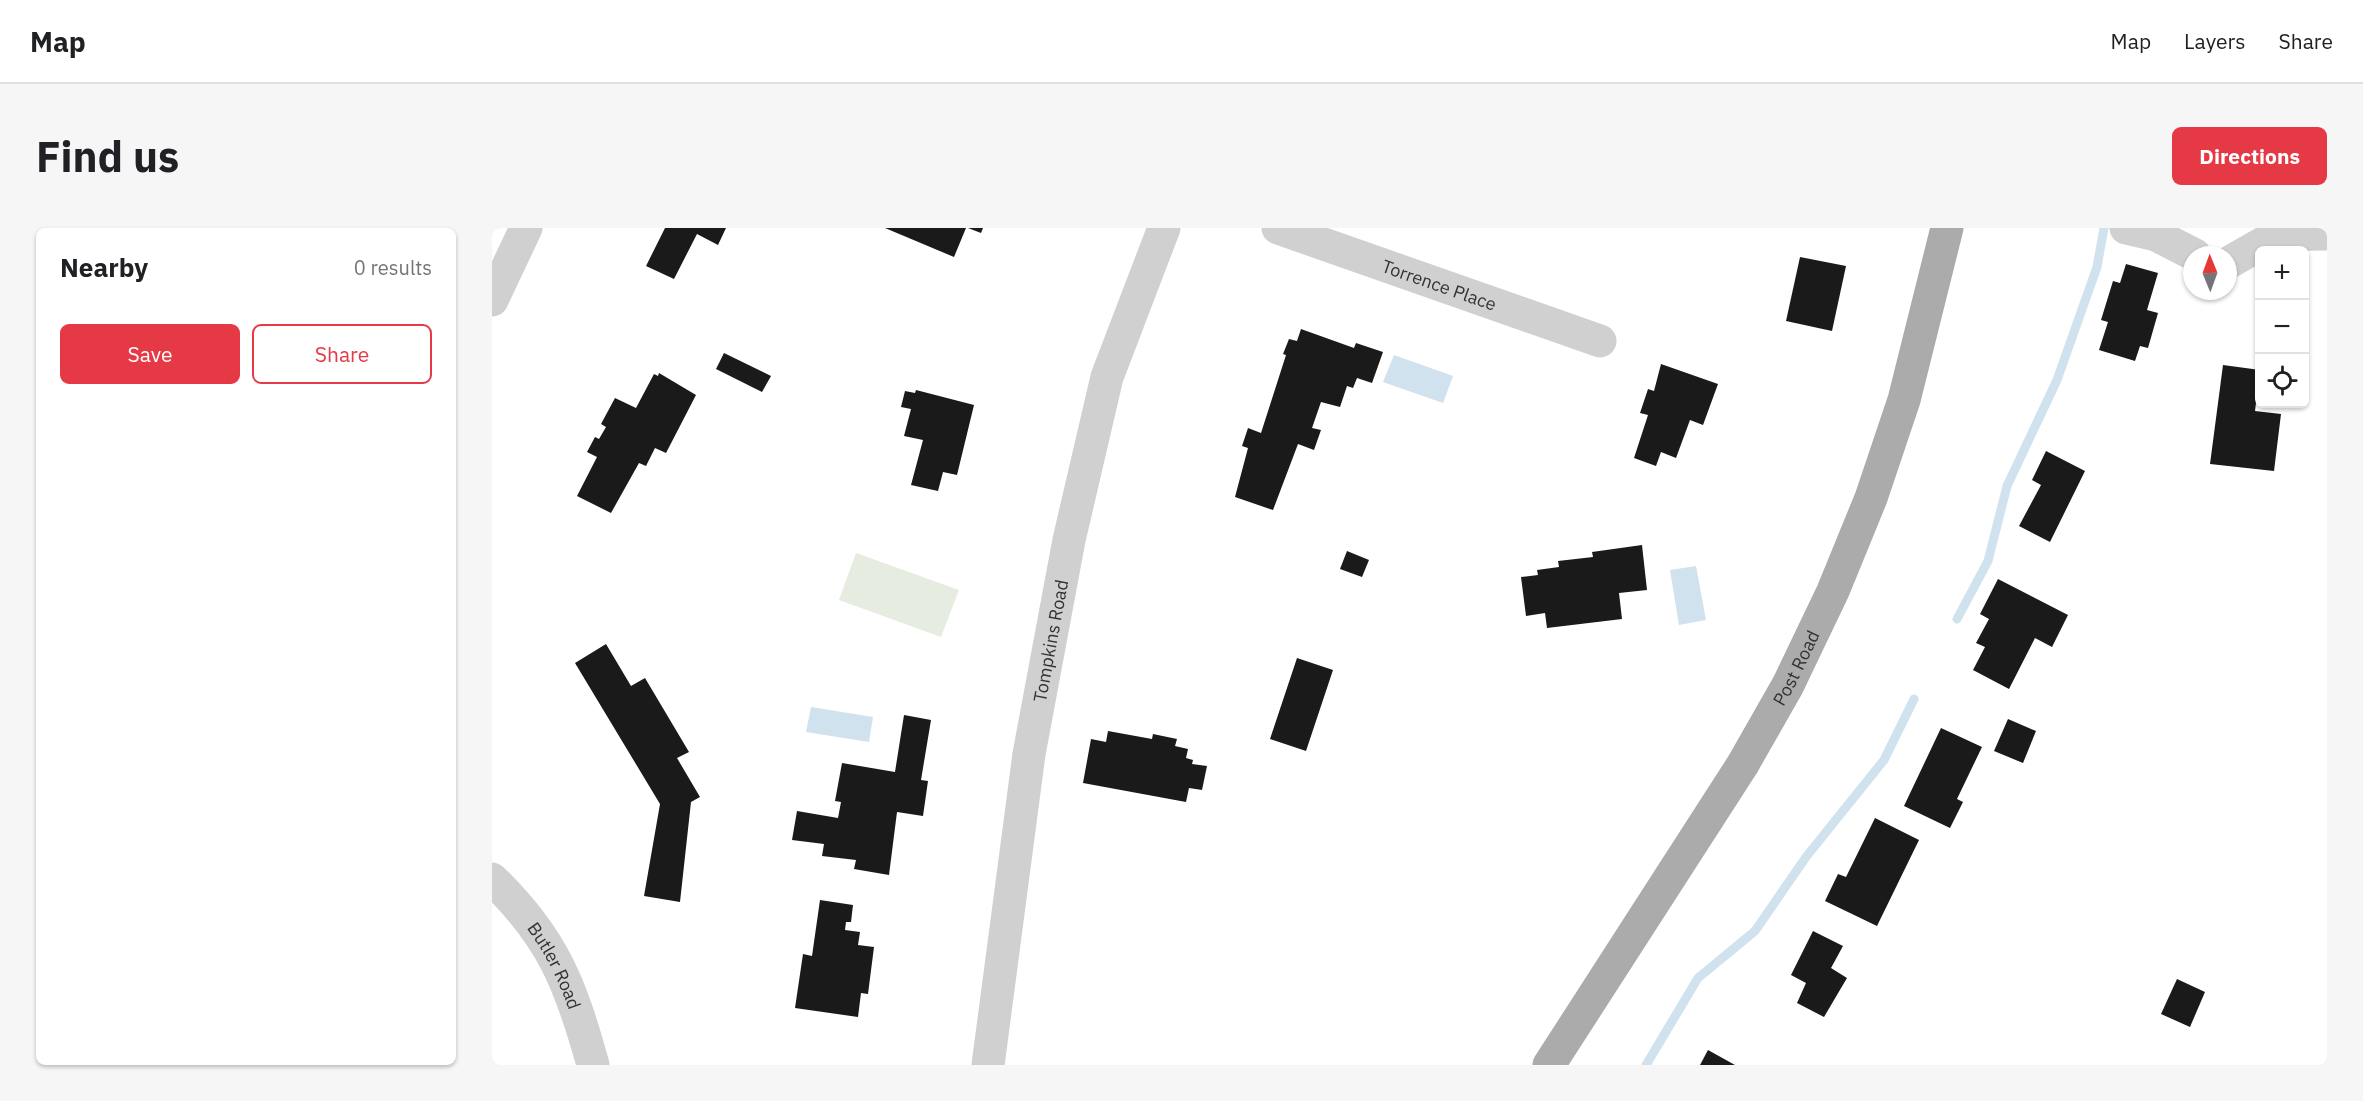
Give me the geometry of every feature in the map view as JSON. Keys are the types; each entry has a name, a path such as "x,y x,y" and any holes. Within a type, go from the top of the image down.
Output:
{"main road":[{"name":"Post Road","path":"1549,1065 1743,764 1788,685 1821,618 1871,498 1904,400 1947,228"}],"street":[{"path":"492,300 526,228"},
{"name":"Tompkins Road","path":"988,1065 1029,754 1069,540 1107,377 1164,228"},
{"name":"Torrence Place","path":"1278,228 1600,341"},
{"path":"2126,228 2156,235 2183,249"},
{"path":"2237,258 2277,235 2327,234"},
{"name":"Butler Road","path":"492,879 516,902 545,940 562,970 580,1018 593,1065"}],"shaded area":[{"path":"856,553 959,590 941,637 839,600"}],"water":[{"path":"1394,355 1453,376 1443,403 1383,382"},
{"path":"1696,566 1706,620 1679,625 1670,570"},
{"path":"811,707 873,717 869,742 806,732"}],"building":[{"path":"665,228 726,228 718,245 697,234 674,279 646,266"},
{"path":"885,228 966,228 954,257"},
{"path":"968,228 983,228 981,233"},
{"path":"1800,257 1846,266 1832,331 1786,321"},
{"path":"2126,264 2158,273 2147,310 2158,313 2148,348 2140,346 2135,361 2099,350 2108,322 2101,320 2113,281 2120,283"},
{"path":"1301,329 1354,348 1356,343 1383,352 1372,383 1357,378 1353,388 1347,386 1340,407 1321,402 1312,428 1321,430 1314,450 1298,444 1273,510 1235,497 1248,448 1242,446 1248,428 1261,433 1286,355 1283,354 1289,339 1297,341"},
{"path":"724,353 771,376 762,392 716,369"},
{"path":"1661,364 1718,384 1703,425 1690,420 1676,458 1661,452 1656,466 1634,458 1648,415 1640,413 1648,389 1654,391"},
{"path":"2223,365 2255,369 2255,411 2281,414 2274,471 2210,464"},
{"path":"659,373 696,395 666,453 655,448 646,466 639,463 611,513 577,496 597,457 587,452 595,437 599,439 606,427 601,424 615,398 636,408 654,374 658,376"},
{"path":"916,390 974,405 957,475 943,472 938,491 911,485 923,440 904,436 911,409 901,407 905,391 915,393"},
{"path":"2046,451 2085,471 2050,542 2019,526 2041,485 2032,480"},
{"path":"1642,545 1647,590 1619,593 1622,619 1547,628 1545,613 1526,616 1521,577 1538,575 1537,570 1559,567 1558,561 1593,557 1592,552"},
{"path":"1347,551 1369,560 1362,577 1340,569"},
{"path":"1998,579 2068,615 2052,647 2035,638 2009,689 1973,670 1985,647 1976,643 1989,619 1980,614"},
{"path":"606,644 631,686 645,678 689,752 677,758 700,797 691,802 680,902 644,896 660,804 575,663"},
{"path":"1297,658 1333,670 1306,751 1270,739"},
{"path":"904,715 931,720 921,780 928,781 923,816 897,812 889,875 854,869 856,860 822,856 824,844 792,840 797,811 838,818 841,802 835,801 842,763 895,772"},
{"path":"2008,719 2036,731 2023,763 1994,751"},
{"path":"1941,728 1982,747 1957,799 1963,802 1950,828 1904,806"},
{"path":"1108,731 1152,739 1153,734 1177,739 1175,746 1188,749 1186,758 1193,760 1192,764 1207,766 1202,790 1189,788 1186,802 1083,783 1091,739 1106,742"},
{"path":"1875,818 1919,840 1877,926 1825,901 1838,874 1846,877"},
{"path":"820,900 853,905 851,922 846,922 845,930 860,932 858,945 874,947 868,994 861,993 858,1017 795,1008 803,954 812,956"},
{"path":"1813,931 1843,946 1831,968 1847,978 1824,1017 1797,1003 1806,983 1791,975"},
{"path":"2177,979 2205,992 2190,1027 2161,1014"},
{"path":"1708,1050 1735,1065 1700,1065"}],"waterway":[{"path":"1957,619 1988,561 2007,486 2057,380 2097,267 2104,228"},
{"path":"1646,1065 1698,978 1755,931 1806,857 1884,760 1914,699"}]}
